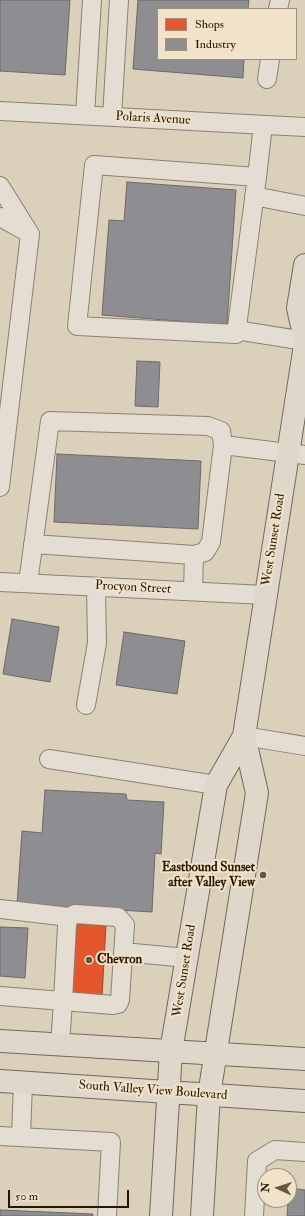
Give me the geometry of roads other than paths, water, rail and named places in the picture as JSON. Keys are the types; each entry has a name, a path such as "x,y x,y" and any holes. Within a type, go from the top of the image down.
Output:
{"main road":[{"path":"305,265 298,308 305,340"},
{"name":"West Sunset Road","path":"202,1216 209,1095 214,1054 257,794 244,736 265,595 296,454 305,344"},
{"name":"West Sunset Road","path":"161,1216 171,1051 216,785 244,736"},
{"path":"0,1041 305,1059"},
{"name":"South Valley View Boulevard","path":"0,1081 305,1101"}],"street":[{"path":"85,115 92,0"},
{"path":"112,117 119,0"},
{"path":"267,79 270,60"},
{"name":"Polaris Avenue","path":"0,111 305,127"},
{"path":"257,177 94,165 77,326 236,334 257,177 263,124"},
{"path":"0,186 30,234 7,380 10,411 0,487"},
{"path":"254,196 305,206"},
{"path":"0,217 30,234"},
{"path":"236,330 305,340"},
{"path":"28,583 33,544 50,421 208,426 220,431 223,445 211,542 204,552 194,555 33,544"},
{"path":"223,445 296,454"},
{"path":"193,591 194,555"},
{"name":"Procyon Street","path":"0,582 265,595"},
{"path":"86,705 97,642 96,587"},
{"path":"244,736 305,746"},
{"path":"49,759 216,785"},
{"path":"0,909 69,917 75,914 118,917 125,925 120,1000 118,1004 113,1005 0,996"},
{"path":"60,1045 67,925 69,917"},
{"path":"123,952 187,958"},
{"path":"21,1137 23,1082"},
{"path":"0,1136 111,1142 107,1216"},
{"path":"254,1216 257,1161 275,1150 305,1152"}],"place":[{"name":"Eastbound Sunset after Valley View","path":"263,875"},
{"name":"Chevron","path":"89,960"}]}
